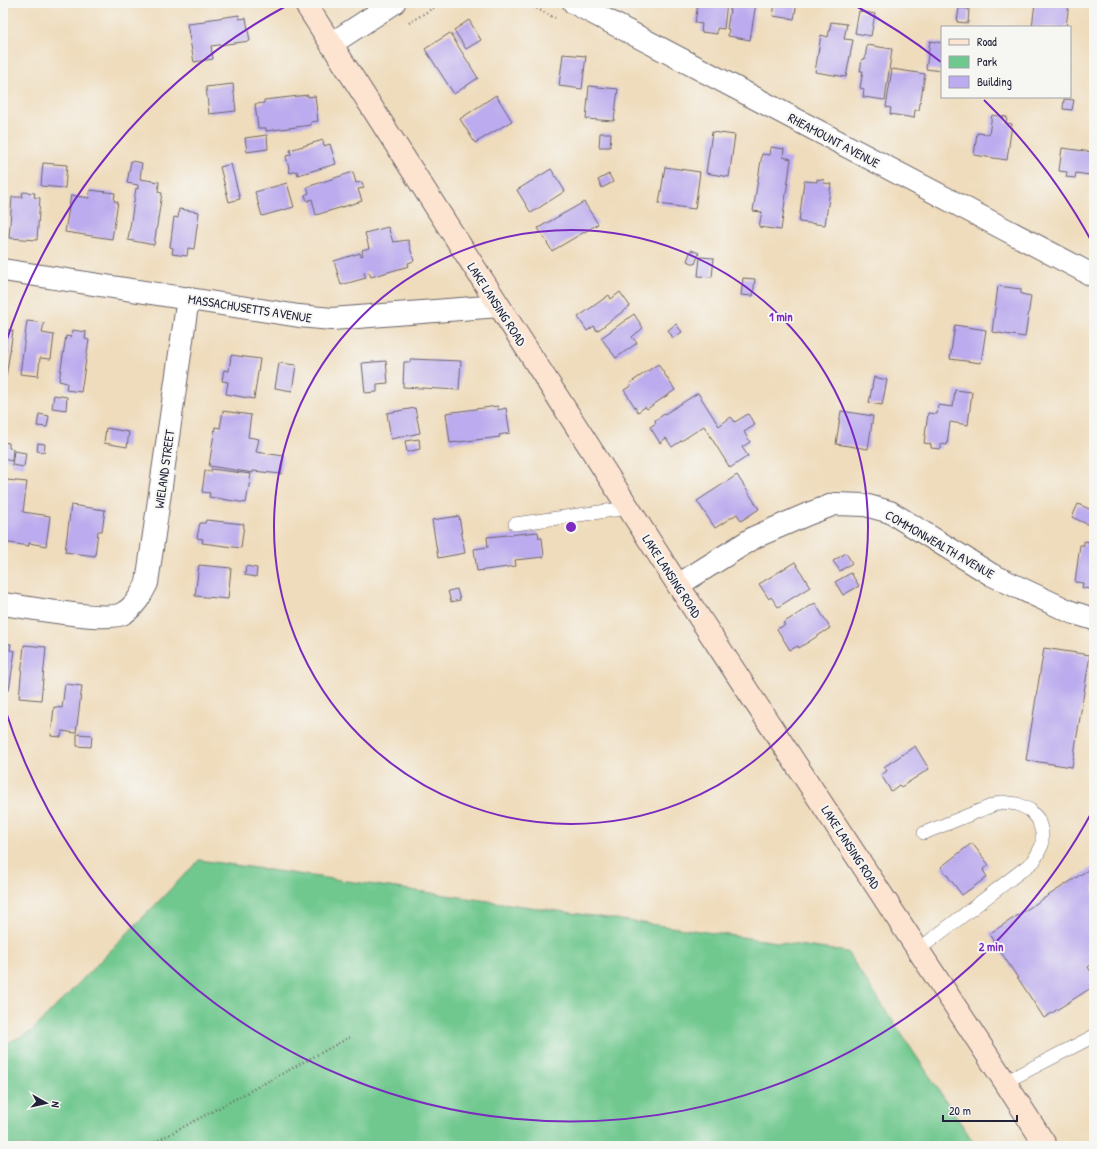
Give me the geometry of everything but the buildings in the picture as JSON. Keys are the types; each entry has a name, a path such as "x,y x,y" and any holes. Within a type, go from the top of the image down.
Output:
{"main road":[{"name":"LAKE LANSING ROAD","path":"305,3 678,586 1046,1146"}],"street":[{"path":"332,44 394,3"},
{"name":"RHEAMOUNT AVENUE","path":"574,3 1094,276"},
{"name":"MASSACHUSETTS AVENUE","path":"3,270 300,316 332,319 499,306"},
{"name":"WIELAND STREET","path":"3,604 105,618 122,614 139,600 147,583 188,298"},
{"name":"COMMONWEALTH AVENUE","path":"678,586 755,537 808,514 835,504 865,505 890,512 992,575 1071,612 1094,619"}],"lane":[{"path":"515,524 628,508"},
{"path":"918,950 1034,861 1042,845 1042,832 1038,819 1030,810 1017,804 1001,802 924,833"},
{"path":"1005,1082 1094,1036"}],"path":[{"path":"148,1146 352,1036"}],"green space":[{"path":"199,860 847,952 976,1146 3,1146 3,1045 31,1032"}]}
